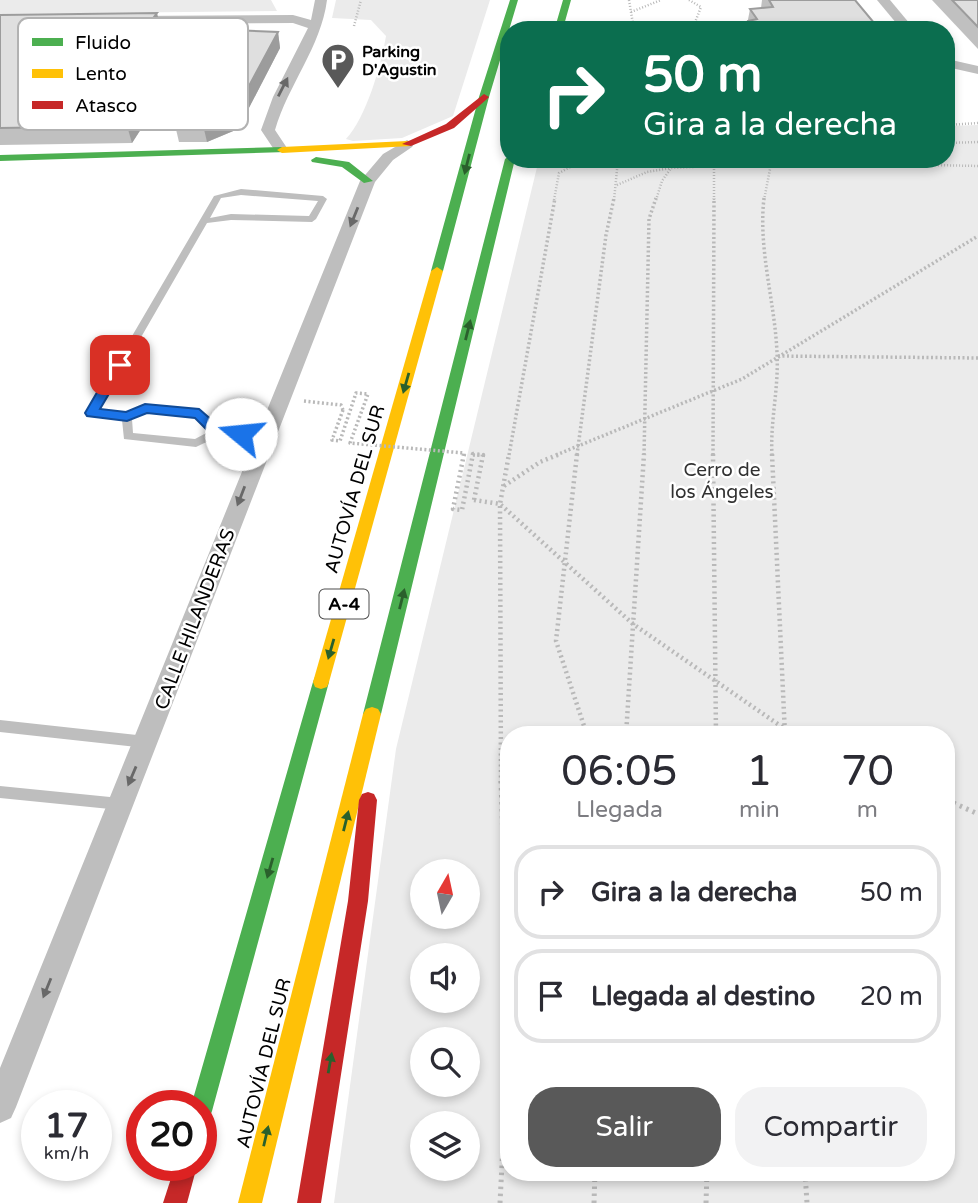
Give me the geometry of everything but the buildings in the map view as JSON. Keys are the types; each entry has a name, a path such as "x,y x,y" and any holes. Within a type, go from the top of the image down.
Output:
{"main road":[{"name":"AUTOVÍA DEL SUR","path":"508,21 514,0"},
{"path":"546,21 550,0"},
{"path":"561,21 567,0"},
{"name":"AUTOVÍA DEL SUR","path":"207,1090 500,45"},
{"path":"0,158 407,144 427,138 450,126 484,97"},
{"path":"269,161 275,158 280,148"},
{"path":"110,156 152,161 320,160 343,163 358,169 369,181"},
{"name":"AUTOVÍA DEL SUR","path":"250,1203 508,168"},
{"path":"309,1203 365,861 373,713"},
{"path":"175,1203 182,1181"}],"street":[{"path":"277,19 306,8 314,0"},
{"path":"280,148 268,130 272,109 320,18 321,0"},
{"path":"883,0 901,21"},
{"path":"248,19 302,20 314,27"},
{"path":"955,65 978,70"},
{"name":"CALLE HILANDERAS","path":"1,1101 369,181 388,157 407,144"}],"lane":[{"path":"204,221 232,217 312,219 323,199 241,192 218,196 92,413 127,416 145,409 199,414 217,432"},
{"path":"127,416 128,436 196,443 217,432 265,436"},
{"path":"0,726 146,742"},
{"path":"0,792 120,804"}],"path":[{"path":"354,26 361,0"},
{"path":"629,0 632,21"},
{"path":"631,12 661,0"},
{"path":"689,0 701,7 696,21"},
{"path":"955,124 978,123"},
{"path":"955,143 978,142"},
{"path":"955,165 978,166"},
{"path":"501,726 500,504 559,173 565,168"},
{"path":"584,726 556,641 578,446 618,168"},
{"path":"617,185 647,172 692,168"},
{"path":"714,168 712,392 716,726"},
{"path":"769,168 763,196 777,356 771,429 785,726"},
{"path":"627,726 646,419 649,219 662,181 671,169"},
{"path":"503,486 540,462 742,379 978,236"},
{"path":"777,356 978,358"},
{"path":"282,399 341,405 343,410 332,440 340,442 356,393 368,394 350,443 464,453 453,509 463,510 473,454 483,454 474,500 500,504 633,624 777,726"},
{"path":"955,804 978,814"},
{"path":"500,1203 501,1181"},
{"path":"594,1203 595,1181"},
{"path":"706,1203 707,1181"},
{"path":"806,1181 807,1203"}],"green space":[{"path":"0,0 271,0 277,11 0,14"},
{"path":"336,0 490,0 453,116 402,138 353,141 346,139 366,105 386,36 371,20 332,18"},
{"name":"Cerro de los Ángeles","path":"978,125 978,1203 334,1203 396,749 537,168 955,168 955,126"}],"traffic: fast":[{"path":"508,21 514,0"},
{"path":"561,21 567,0"},
{"path":"437,271 500,45"},
{"path":"0,158 282,150"},
{"path":"316,160 345,164 368,181"},
{"path":"372,714 508,168"},
{"path":"207,1090 321,682"}],"traffic: slow":[{"path":"282,150 407,144"},
{"path":"321,682 437,271"},
{"path":"250,1203 372,714"}],"traffic: jam":[{"path":"407,144 450,126 484,97"},
{"path":"309,1203 358,901 368,800"},
{"path":"175,1203 182,1181"}],"place":[{"name":"Parking D'Agustin","path":"338,90"}],"route":[{"path":"120,365 92,413 127,416 145,409 199,414 217,432 241,434"}]}
